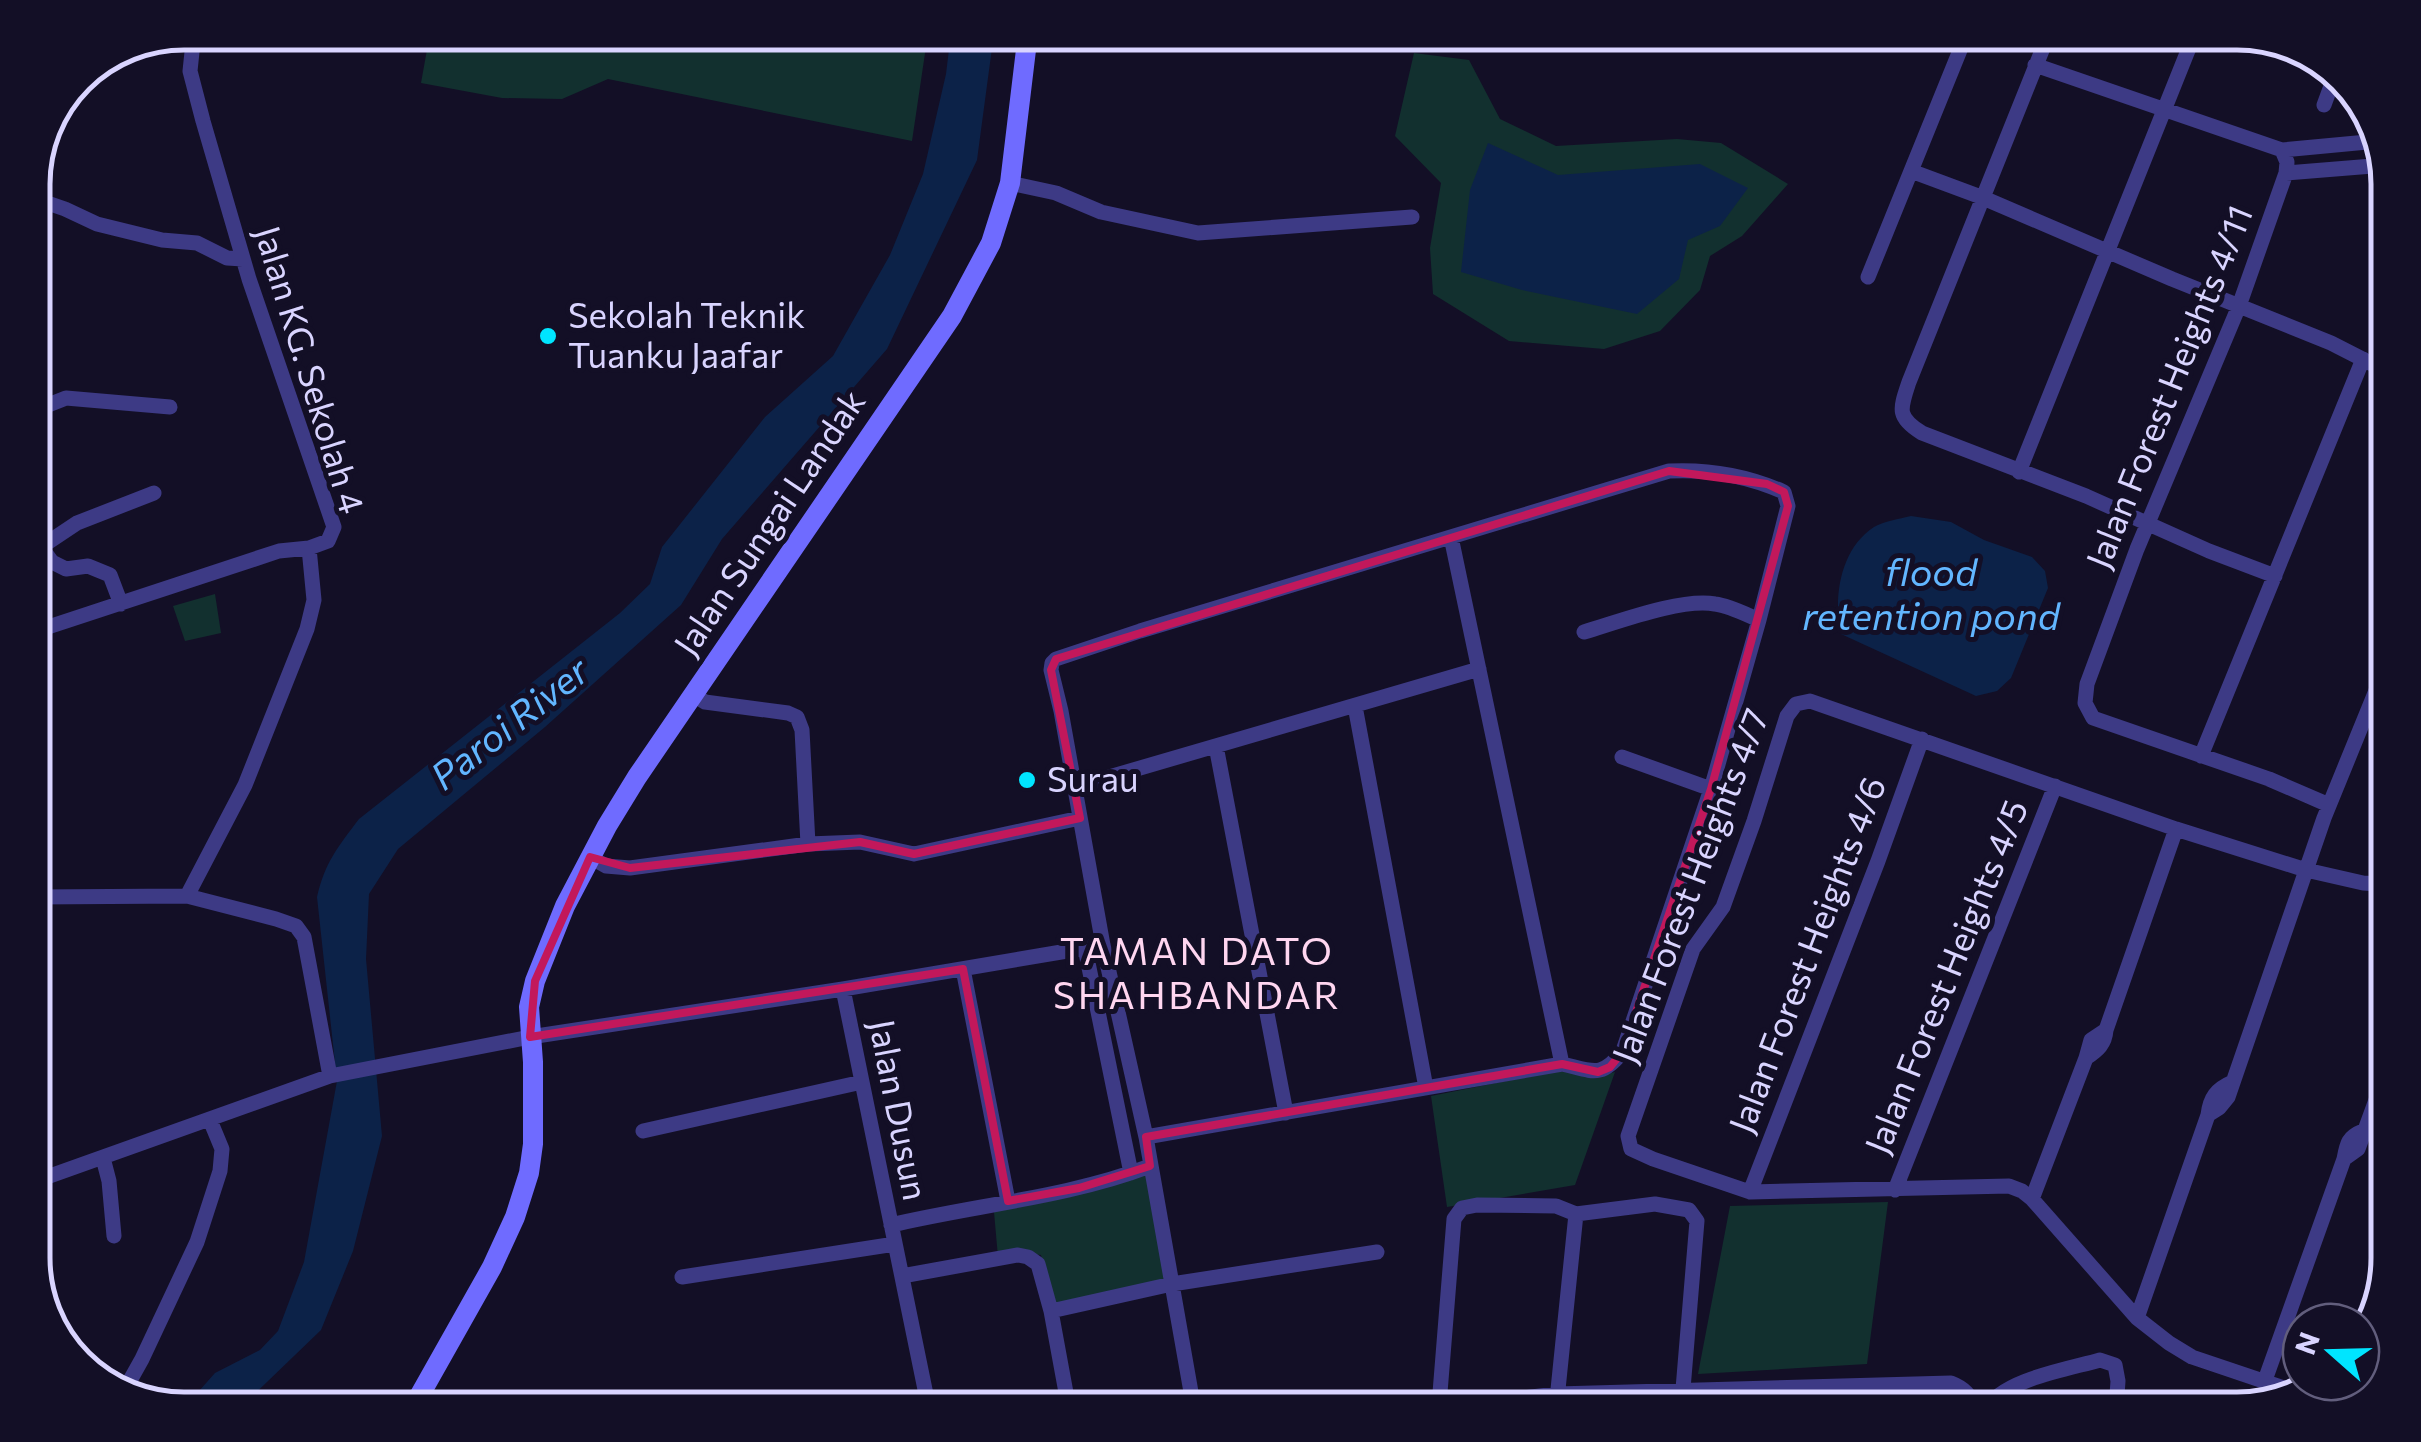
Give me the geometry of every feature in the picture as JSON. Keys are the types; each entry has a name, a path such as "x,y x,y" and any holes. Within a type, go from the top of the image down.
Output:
{"street":[{"name":"Jalan KG. Sekolah 4","path":"50,627 279,552 309,548 328,541 334,527 244,259 190,71 192,50"},
{"name":"Jalan Sungai Landak","path":"422,1392 492,1267 515,1217 528,1173 533,1144 534,1079 530,1007 535,981 565,906 624,797 952,316 991,243 1010,183 1026,50"},
{"path":"1868,277 1960,50"},
{"path":"2041,50 1901,407 1903,416 1908,425 1922,433 2086,496 2275,576"},
{"path":"2019,472 2188,50"},
{"path":"2035,65 2282,150 2364,143"},
{"path":"2324,105 2330,88"},
{"name":"Jalan Forest Heights 4/11","path":"2201,756 2093,718 2085,704 2086,684 2239,306 2286,173 2282,150"},
{"path":"2286,173 2370,167"},
{"path":"1911,171 1981,197 2371,363"},
{"path":"1010,183 1056,194 1102,212 1198,233 1412,217"},
{"path":"50,204 97,224 162,240 196,242 227,258 244,259"},
{"path":"2326,812 2269,779 2201,756 2363,359"},
{"path":"50,404 66,398 170,407"},
{"path":"1146,1138 1562,1064 1598,1072 1610,1067 1623,1051 1712,789 1788,506 1784,492 1767,484 1702,470 1669,471 1140,631 1052,663 1103,945 1146,1138 1191,1392"},
{"path":"50,541 78,523 154,493"},
{"path":"1451,536 1562,1064"},
{"path":"187,896 245,786 307,629 314,600 309,548"},
{"path":"50,560 66,569 88,566 110,574 121,604"},
{"path":"1584,632 1700,602 1718,604 1759,620"},
{"path":"1075,787 1479,669"},
{"path":"692,694 705,702 797,717 802,730 808,844"},
{"name":"Jalan Forest Heights 4/7","path":"1750,1192 1631,1149 1628,1136 1693,949 1723,908 1787,716 1796,704 1810,700 1922,739"},
{"path":"2137,1318 2210,1101 2218,1090 2233,1082 2326,812 2371,702"},
{"path":"1355,706 1426,1088"},
{"path":"1922,739 2176,829 2306,870 2371,883"},
{"name":"Jalan Forest Heights 4/6","path":"1750,1192 1922,739"},
{"path":"1216,746 1286,1113"},
{"path":"1622,757 1712,789"},
{"name":"Jalan Forest Heights 4/5","path":"1895,1190 2055,786"},
{"path":"590,857 606,866 630,868 808,844 860,842 914,854 1080,818"},
{"path":"2032,1199 2091,1040 2106,1030 2176,829"},
{"path":"50,898 187,896 296,926 304,937 336,1075"},
{"path":"50,1176 336,1075 530,1037 1103,945"},
{"path":"1085,948 1131,1173"},
{"path":"962,968 1008,1201"},
{"name":"Jalan Dusun","path":"843,989 926,1392"},
{"path":"643,1131 862,1082"},
{"path":"2264,1383 2344,1159 2358,1149 2371,1113"},
{"path":"130,1381 197,1242 220,1171 222,1149 210,1120"},
{"path":"102,1158 109,1181 114,1236"},
{"path":"891,1225 1078,1188 1150,1166"},
{"path":"1750,1192 2009,1186 2032,1199 2137,1318 2169,1344 2192,1357 2275,1386"},
{"path":"1440,1392 1454,1219 1462,1208 1477,1205 1556,1206 1576,1214 1655,1204 1689,1210 1698,1221 1683,1389"},
{"path":"1558,1392 1576,1214"},
{"path":"682,1277 896,1244"},
{"path":"1051,1310 1172,1284 1377,1252"},
{"path":"902,1276 1018,1255 1038,1264 1066,1392"},
{"path":"2003,1392 2010,1386 2100,1360 2115,1365 2117,1392"},
{"path":"1654,1392 1950,1382 1966,1392"},
{"path":"1854,1386 1854,1392"}],"highlighted area":[{"path":"1669,471 1767,484 1784,492 1788,506 1711,789 1623,1051 1610,1067 1598,1072 1562,1064 1146,1137 1150,1166 1079,1188 1008,1201 963,969 530,1037 535,981 590,857 630,868 860,842 914,854 1080,818 1051,670 1056,659"}],"green space":[{"path":"427,50 925,50 912,141 608,79 562,99 502,98 421,83"},
{"path":"1414,53 1469,60 1500,119 1556,146 1677,139 1721,143 1788,184 1742,236 1710,256 1700,290 1660,331 1604,349 1509,341 1433,294 1430,248 1441,183 1395,136"},
{"path":"215,594 221,633 185,641 173,606"},
{"path":"1561,1070 1592,1078 1615,1072 1575,1185 1447,1207 1431,1096"},
{"path":"1149,1169 1165,1286 1052,1310 1041,1255 998,1257 994,1212"},
{"path":"1888,1202 1867,1364 1698,1374 1730,1206"}],"water":[{"name":"Paroi River","path":"949,50 992,50 977,160 887,349 722,539 681,605 545,727 398,849 369,894 366,959 382,1136 353,1251 321,1330 257,1392 198,1392 215,1373 260,1350 278,1331 304,1262 337,1081 317,897 333,855 359,819 620,613 650,584 662,547 765,417 833,356 890,255 923,174"},
{"path":"1488,143 1558,175 1700,164 1748,188 1720,226 1688,240 1679,279 1637,314 1522,290 1461,272 1470,190"},
{"name":"flood retention pond","path":"1911,516 1951,522 1984,540 2032,557 2045,571 2048,588 2011,678 1997,691 1976,696 1841,634 1839,590 1853,548 1874,527"}],"place":[{"name":"Sekolah Teknik Tuanku Jaafar","path":"548,336"},
{"name":"Surau","path":"1027,780"}],"district":[{"name":"TAMAN DATO SHAHBANDAR","path":"1197,974"}]}
